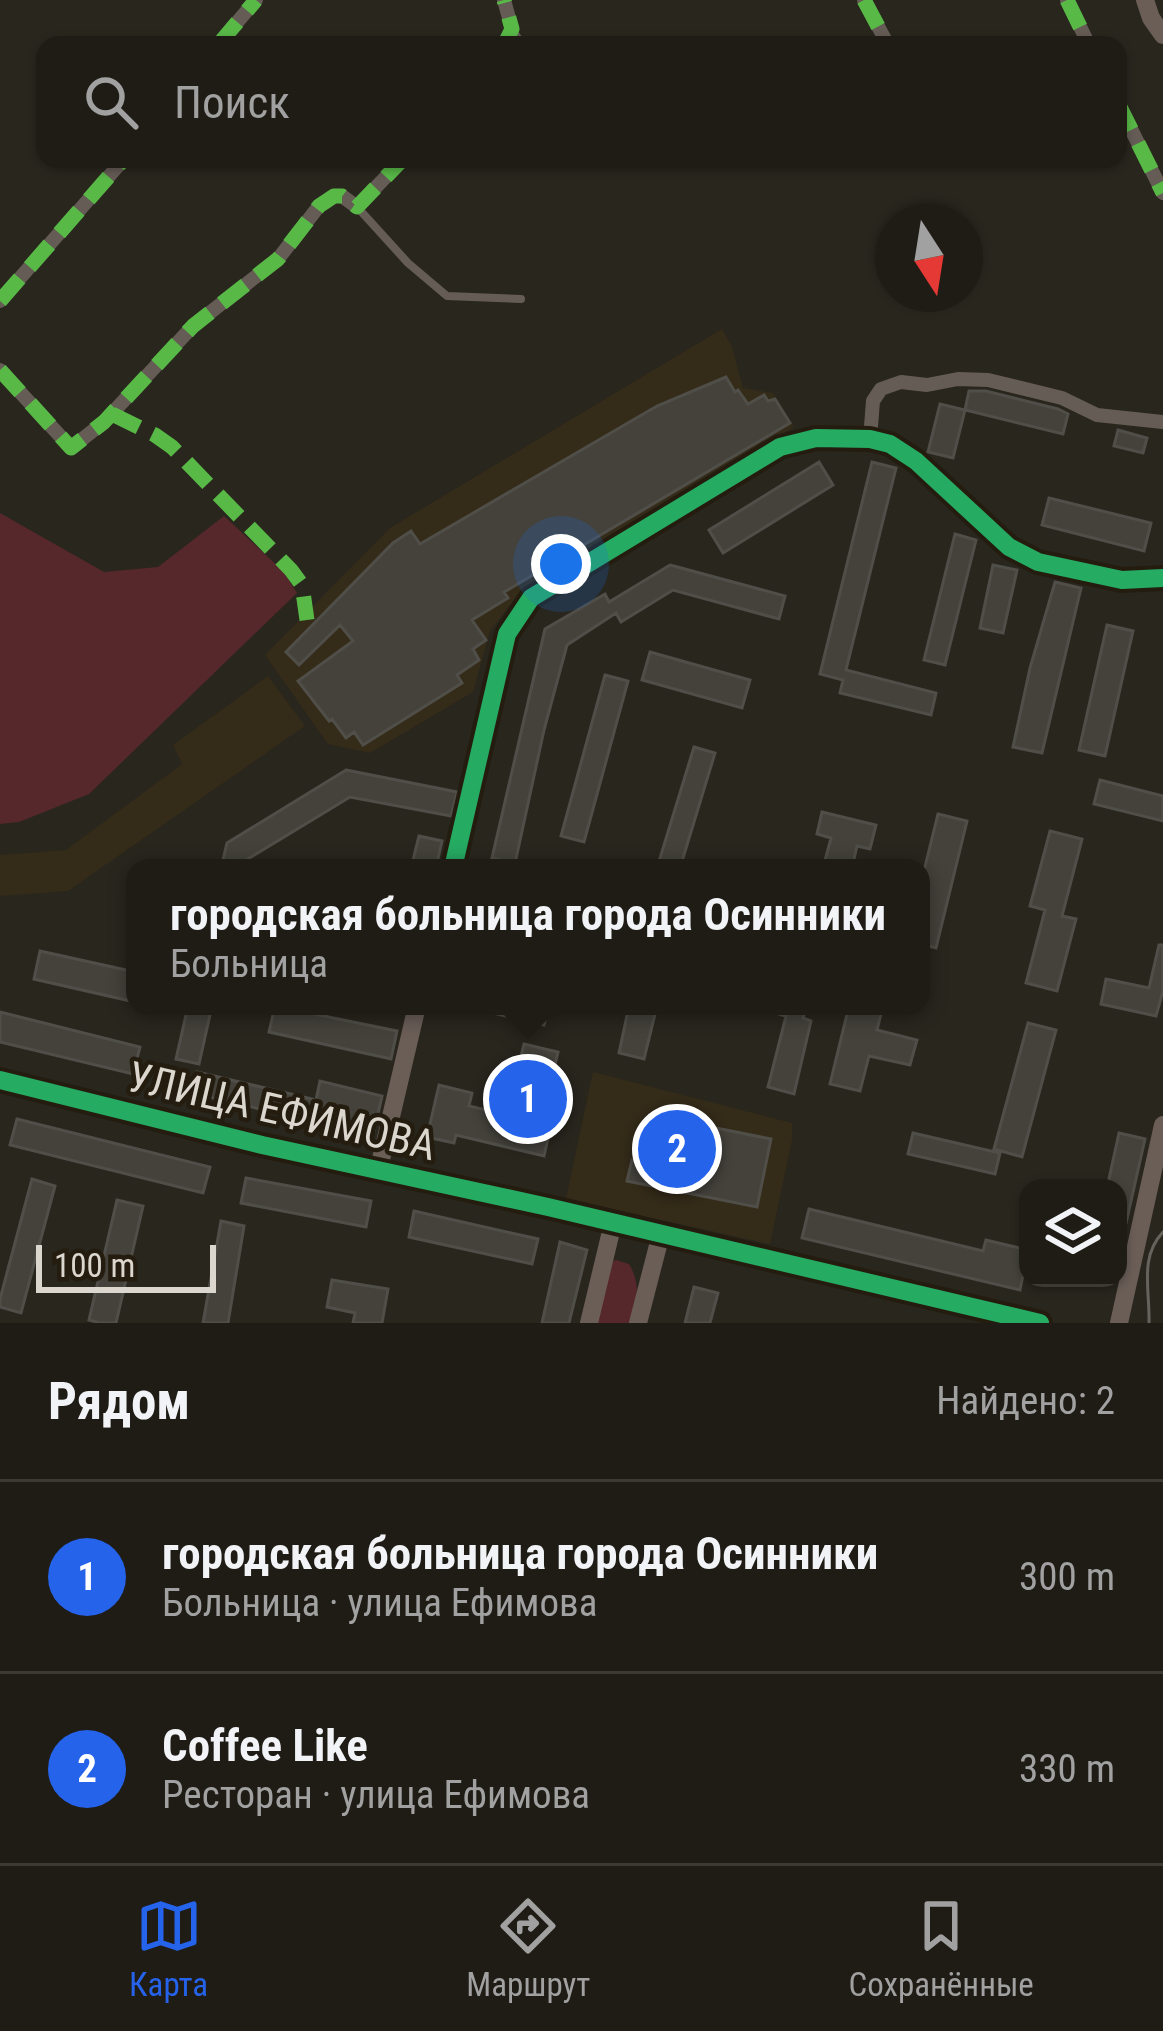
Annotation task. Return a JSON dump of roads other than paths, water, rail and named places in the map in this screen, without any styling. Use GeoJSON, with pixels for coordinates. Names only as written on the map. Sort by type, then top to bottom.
{"type":"FeatureCollection","features":[{"type":"Feature","properties":{"kind":"street"},"geometry":{"type":"LineString","coordinates":[[226,36],[256,0]]}},
{"type":"Feature","properties":{"kind":"street"},"geometry":{"type":"LineString","coordinates":[[504,0],[512,29],[508,36]]}},
{"type":"Feature","properties":{"kind":"street"},"geometry":{"type":"LineString","coordinates":[[864,0],[883,36]]}},
{"type":"Feature","properties":{"kind":"street"},"geometry":{"type":"LineString","coordinates":[[1067,0],[1085,36]]}},
{"type":"Feature","properties":{"kind":"street"},"geometry":{"type":"LineString","coordinates":[[1145,0],[1163,35]]}},
{"type":"Feature","properties":{"kind":"street"},"geometry":{"type":"LineString","coordinates":[[1127,121],[1163,194]]}},
{"type":"Feature","properties":{"kind":"street"},"geometry":{"type":"LineString","coordinates":[[0,301],[116,168]]}},
{"type":"Feature","properties":{"kind":"street"},"geometry":{"type":"LineString","coordinates":[[0,370],[71,448],[104,422],[194,326],[278,259],[319,206],[342,196],[357,207],[394,168]]}},
{"type":"Feature","properties":{"kind":"street"},"geometry":{"type":"LineString","coordinates":[[869,439],[873,400],[881,389],[901,382],[927,386],[958,379],[988,380],[1062,398],[1097,415],[1163,422]]}},
{"type":"Feature","properties":{"kind":"street"},"geometry":{"type":"LineString","coordinates":[[455,859],[507,634],[531,598],[780,447],[816,438],[890,443],[1009,547],[1038,562],[1122,580],[1163,578]]}},
{"type":"Feature","properties":{"kind":"street","name":"УЛИЦА ЕФИМОВА"},"geometry":{"type":"LineString","coordinates":[[378,1172],[415,1015]]}},
{"type":"Feature","properties":{"kind":"street","name":"УЛИЦА ЕФИМОВА"},"geometry":{"type":"LineString","coordinates":[[0,1080],[1040,1323]]}},
{"type":"Feature","properties":{"kind":"street"},"geometry":{"type":"LineString","coordinates":[[1119,1323],[1163,1125]]}},
{"type":"Feature","properties":{"kind":"street"},"geometry":{"type":"LineString","coordinates":[[589,1323],[613,1223]]}},
{"type":"Feature","properties":{"kind":"street"},"geometry":{"type":"LineString","coordinates":[[638,1323],[661,1234]]}},
{"type":"Feature","properties":{"kind":"lane"},"geometry":{"type":"LineString","coordinates":[[512,29],[517,36]]}},
{"type":"Feature","properties":{"kind":"lane"},"geometry":{"type":"LineString","coordinates":[[357,207],[407,263],[447,296],[521,299]]}},
{"type":"Feature","properties":{"kind":"tram line"},"geometry":{"type":"LineString","coordinates":[[1149,1323],[1148,1263],[1163,1232]]}},
{"type":"Feature","properties":{"kind":"place","name":"городская больница города Осинники"},"geometry":{"type":"Point","coordinates":[528,1099]}},
{"type":"Feature","properties":{"kind":"place","name":"Coffee Like"},"geometry":{"type":"Point","coordinates":[677,1149]}}]}
